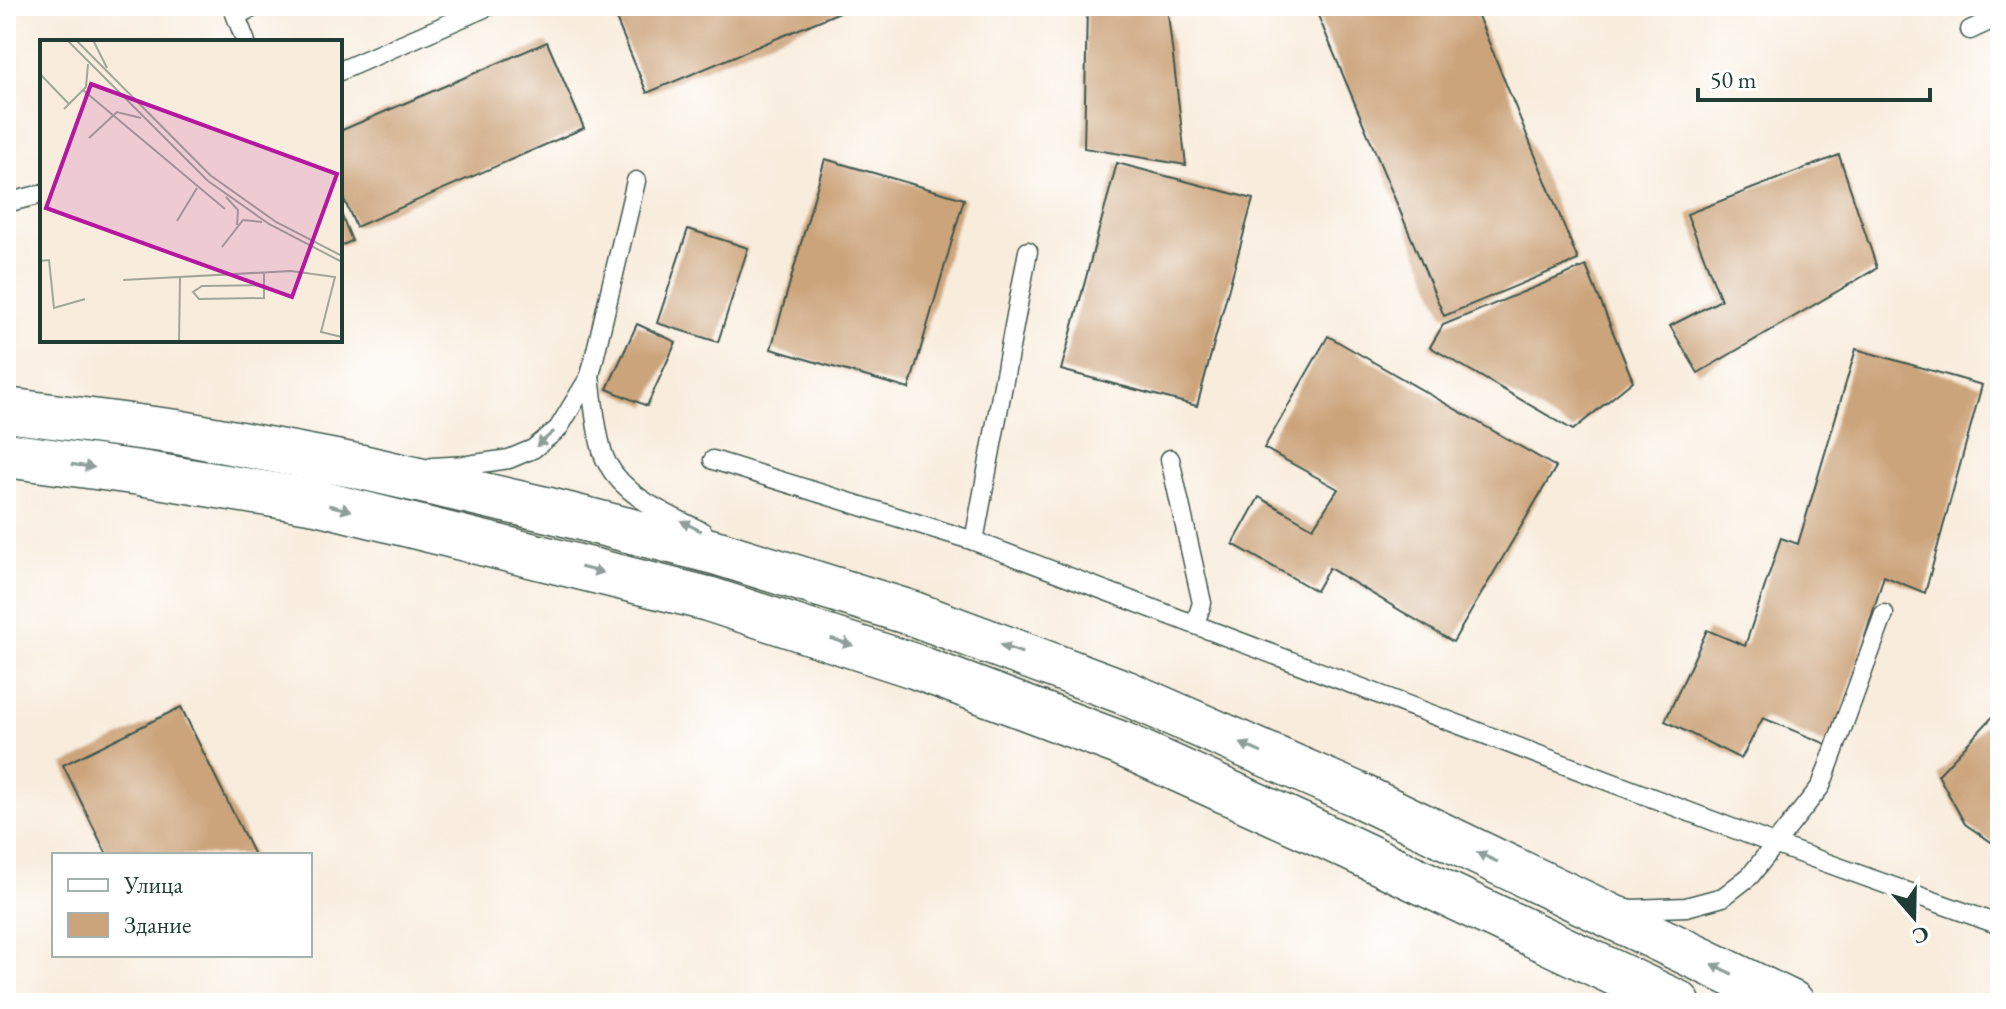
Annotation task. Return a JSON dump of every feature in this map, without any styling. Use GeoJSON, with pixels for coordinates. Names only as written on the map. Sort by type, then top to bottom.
{"type":"FeatureCollection","features":[{"type":"Feature","properties":{"kind":"main road"},"geometry":{"type":"LineString","coordinates":[[6,410],[177,432],[357,466],[718,553],[914,614],[1124,692],[1354,793],[1792,1003]]}},
{"type":"Feature","properties":{"kind":"main road"},"geometry":{"type":"LineString","coordinates":[[6,455],[316,502],[708,599],[914,666],[1122,744],[1319,833],[1678,1003]]}},
{"type":"Feature","properties":{"kind":"lane"},"geometry":{"type":"LineString","coordinates":[[245,40],[234,10],[257,6]]}},
{"type":"Feature","properties":{"kind":"lane"},"geometry":{"type":"LineString","coordinates":[[342,70],[489,6]]}},
{"type":"Feature","properties":{"kind":"lane"},"geometry":{"type":"LineString","coordinates":[[1970,30],[2000,16]]}},
{"type":"Feature","properties":{"kind":"lane"},"geometry":{"type":"LineString","coordinates":[[357,466],[422,468],[509,459],[533,449],[558,429],[590,376],[636,181]]}},
{"type":"Feature","properties":{"kind":"lane"},"geometry":{"type":"LineString","coordinates":[[6,203],[40,194]]}},
{"type":"Feature","properties":{"kind":"lane"},"geometry":{"type":"LineString","coordinates":[[974,541],[1028,251]]}},
{"type":"Feature","properties":{"kind":"lane"},"geometry":{"type":"LineString","coordinates":[[590,376],[595,417],[606,461],[622,485],[651,506],[786,574]]}},
{"type":"Feature","properties":{"kind":"lane"},"geometry":{"type":"LineString","coordinates":[[1170,459],[1202,603],[1195,624]]}},
{"type":"Feature","properties":{"kind":"lane"},"geometry":{"type":"LineString","coordinates":[[713,460],[974,541],[1774,844],[2000,925]]}},
{"type":"Feature","properties":{"kind":"lane"},"geometry":{"type":"LineString","coordinates":[[1562,892],[1632,909],[1686,907],[1723,897],[1750,876],[1821,786],[1884,614]]}},
{"type":"Feature","properties":{"kind":"building"},"geometry":{"type":"Polygon","coordinates":[[[633,6],[854,6],[647,93],[614,14],[633,6]]]}},
{"type":"Feature","properties":{"kind":"building"},"geometry":{"type":"Polygon","coordinates":[[[1087,6],[1167,6],[1186,165],[1084,148],[1087,6]]]}},
{"type":"Feature","properties":{"kind":"building"},"geometry":{"type":"Polygon","coordinates":[[[1314,6],[1474,6],[1578,260],[1444,316],[1314,6]]]}},
{"type":"Feature","properties":{"kind":"building"},"geometry":{"type":"Polygon","coordinates":[[[547,42],[584,128],[356,227],[342,195],[342,130],[547,42]]]}},
{"type":"Feature","properties":{"kind":"building"},"geometry":{"type":"Polygon","coordinates":[[[1839,155],[1877,268],[1698,373],[1670,326],[1721,300],[1687,214],[1839,155]]]}},
{"type":"Feature","properties":{"kind":"building"},"geometry":{"type":"Polygon","coordinates":[[[825,159],[964,199],[909,389],[771,349],[825,159]]]}},
{"type":"Feature","properties":{"kind":"building"},"geometry":{"type":"Polygon","coordinates":[[[1117,163],[1253,199],[1197,406],[1061,370],[1117,163]]]}},
{"type":"Feature","properties":{"kind":"building"},"geometry":{"type":"Polygon","coordinates":[[[342,216],[352,241],[342,245],[342,216]]]}},
{"type":"Feature","properties":{"kind":"building"},"geometry":{"type":"Polygon","coordinates":[[[688,229],[748,248],[718,342],[657,323],[688,229]]]}},
{"type":"Feature","properties":{"kind":"building"},"geometry":{"type":"Polygon","coordinates":[[[1586,266],[1633,381],[1573,430],[1430,347],[1443,325],[1586,266]]]}},
{"type":"Feature","properties":{"kind":"building"},"geometry":{"type":"Polygon","coordinates":[[[637,324],[676,342],[647,406],[607,389],[637,324]]]}},
{"type":"Feature","properties":{"kind":"building"},"geometry":{"type":"Polygon","coordinates":[[[1328,336],[1556,467],[1453,642],[1329,568],[1316,591],[1233,544],[1259,497],[1313,528],[1338,489],[1264,448],[1328,336]]]}},
{"type":"Feature","properties":{"kind":"building"},"geometry":{"type":"Polygon","coordinates":[[[1856,349],[1982,385],[1925,593],[1884,576],[1831,746],[1763,718],[1741,759],[1665,721],[1707,630],[1745,646],[1781,538],[1798,544],[1856,349]]]}},
{"type":"Feature","properties":{"kind":"building"},"geometry":{"type":"Polygon","coordinates":[[[181,707],[253,853],[106,853],[63,765],[181,707]]]}},
{"type":"Feature","properties":{"kind":"building"},"geometry":{"type":"Polygon","coordinates":[[[2000,709],[2000,848],[1965,824],[1938,775],[2000,709]]]}}]}
